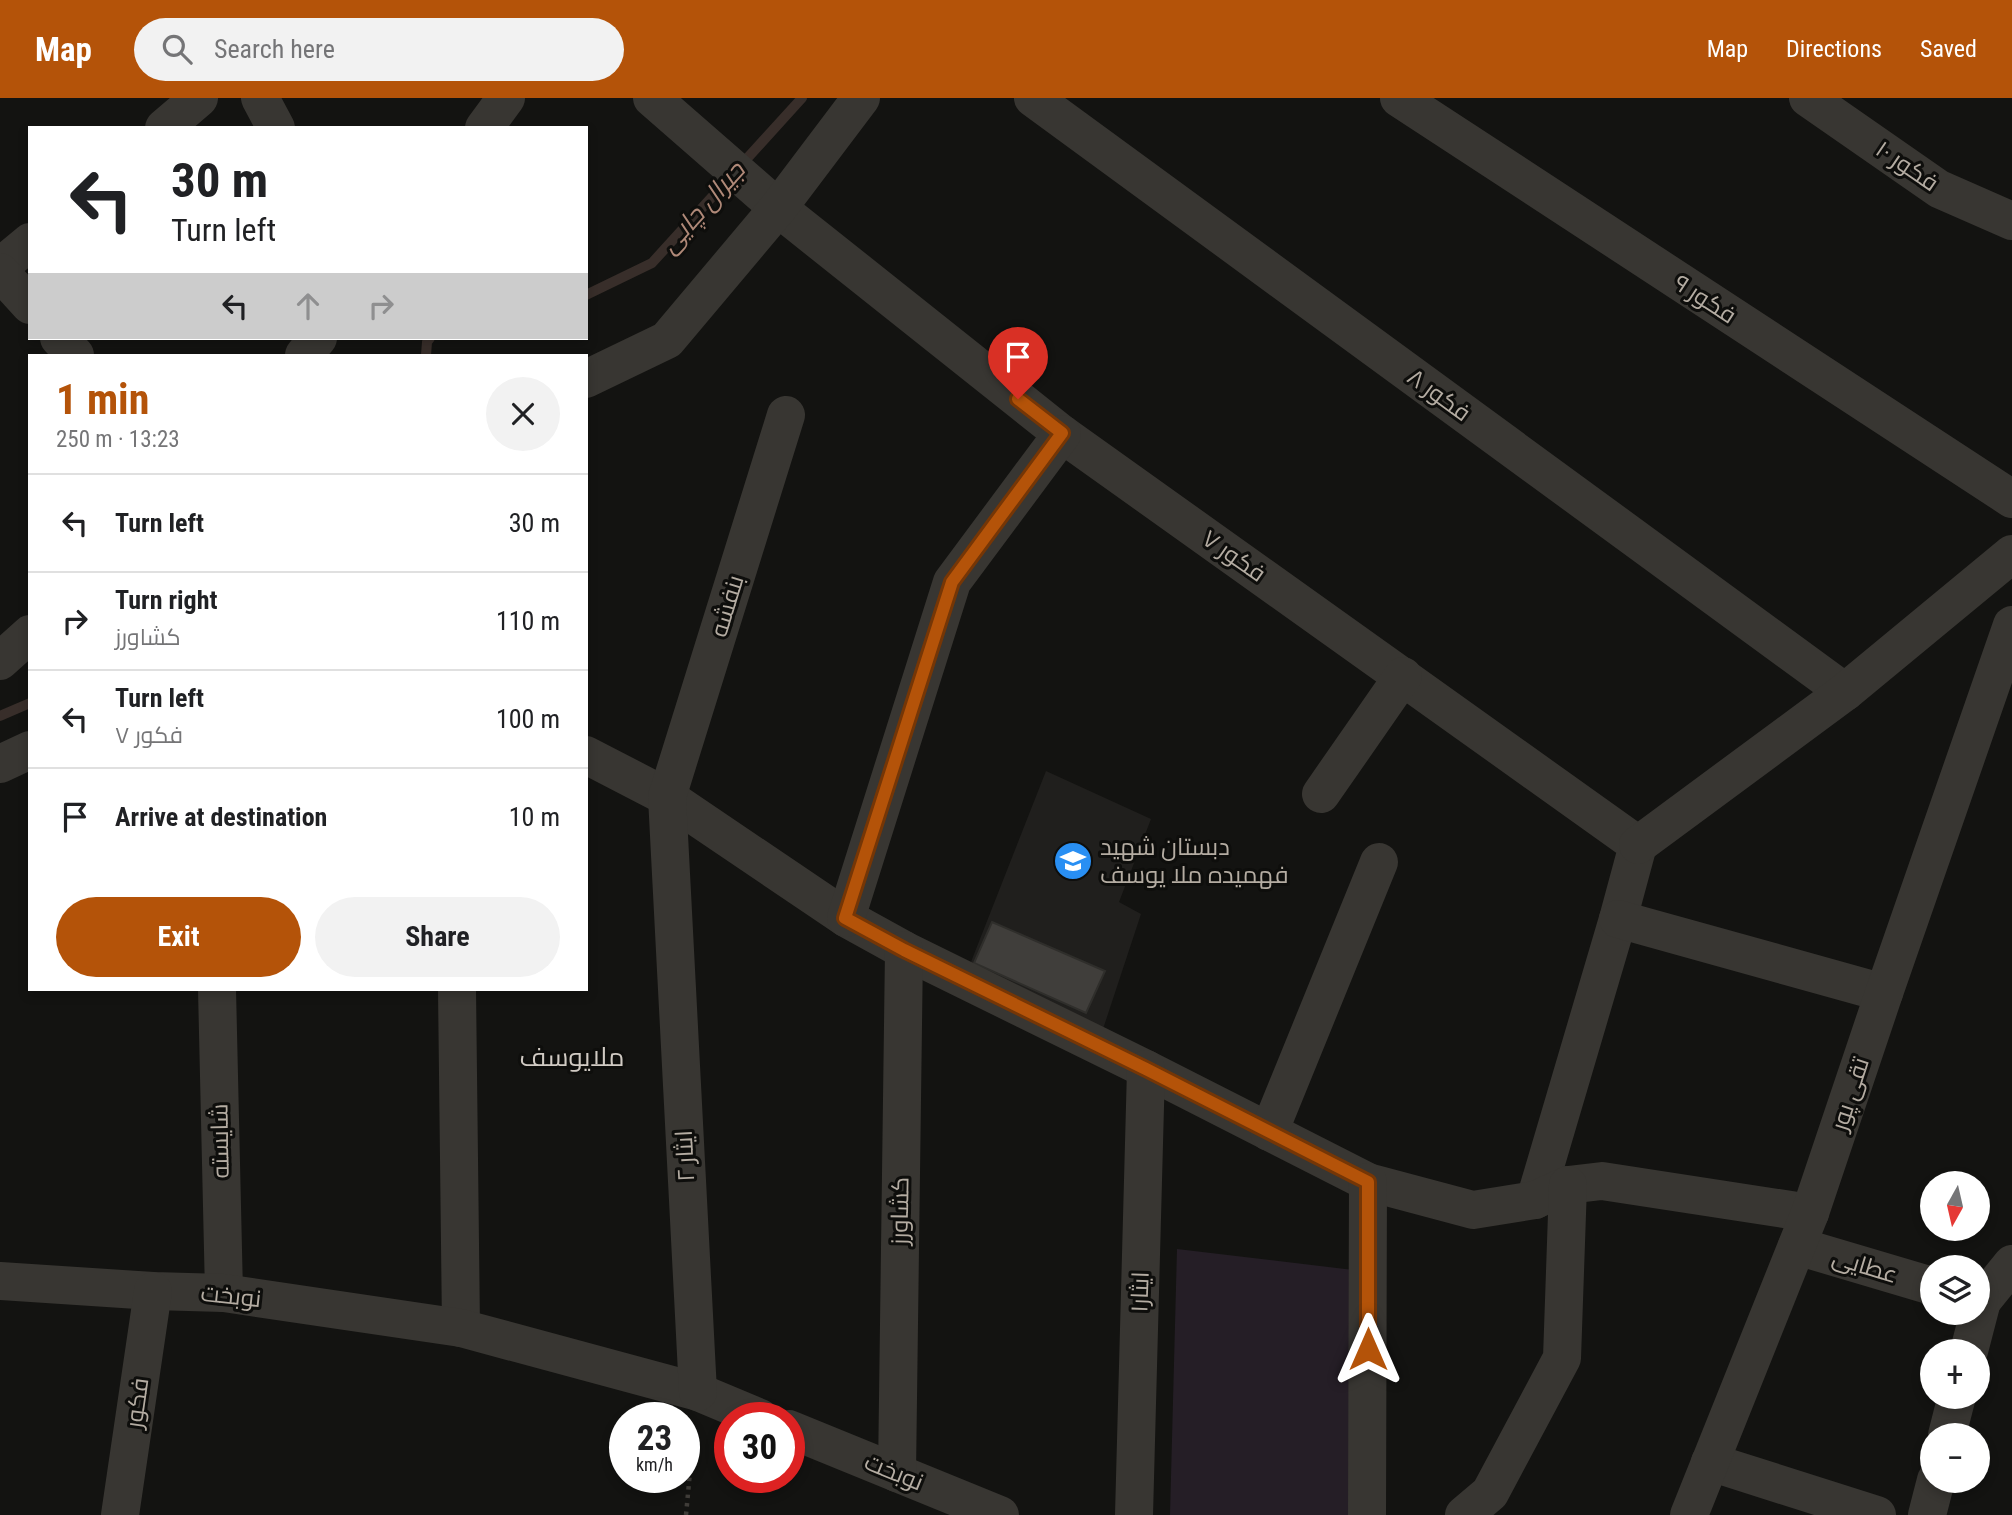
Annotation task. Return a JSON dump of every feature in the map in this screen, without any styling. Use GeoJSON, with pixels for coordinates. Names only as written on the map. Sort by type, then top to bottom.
{"type":"FeatureCollection","features":[{"type":"Feature","properties":{"kind":"street"},"geometry":{"type":"LineString","coordinates":[[166,126],[200,98]]}},
{"type":"Feature","properties":{"kind":"street"},"geometry":{"type":"LineString","coordinates":[[260,98],[275,126]]}},
{"type":"Feature","properties":{"kind":"street"},"geometry":{"type":"LineString","coordinates":[[485,126],[506,98]]}},
{"type":"Feature","properties":{"kind":"street","name":"فکور ۷"},"geometry":{"type":"LineString","coordinates":[[652,98],[778,208],[1062,433],[1638,845]]}},
{"type":"Feature","properties":{"kind":"street"},"geometry":{"type":"LineString","coordinates":[[588,379],[667,340],[778,208],[861,98]]}},
{"type":"Feature","properties":{"kind":"street","name":"فکور ۸"},"geometry":{"type":"LineString","coordinates":[[1033,98],[1845,692]]}},
{"type":"Feature","properties":{"kind":"street","name":"فکور ۹"},"geometry":{"type":"LineString","coordinates":[[1399,98],[2012,499]]}},
{"type":"Feature","properties":{"kind":"street","name":"فکور ۱۰"},"geometry":{"type":"LineString","coordinates":[[1808,98],[1939,189],[2012,222]]}},
{"type":"Feature","properties":{"kind":"street"},"geometry":{"type":"LineString","coordinates":[[28,244],[0,269],[28,303]]}},
{"type":"Feature","properties":{"kind":"street"},"geometry":{"type":"LineString","coordinates":[[61,340],[74,354]]}},
{"type":"Feature","properties":{"kind":"street"},"geometry":{"type":"LineString","coordinates":[[305,354],[316,340]]}},
{"type":"Feature","properties":{"kind":"street","name":"بنفشه"},"geometry":{"type":"LineString","coordinates":[[667,797],[786,415]]}},
{"type":"Feature","properties":{"kind":"street"},"geometry":{"type":"LineString","coordinates":[[845,918],[952,582],[1062,433]]}},
{"type":"Feature","properties":{"kind":"street"},"geometry":{"type":"LineString","coordinates":[[1464,1515],[1490,1493],[1562,1358],[1552,1192],[1638,845],[1845,692],[2012,554]]}},
{"type":"Feature","properties":{"kind":"street","name":"تقی پور"},"geometry":{"type":"LineString","coordinates":[[1689,1515],[1804,1229],[1884,993],[2004,671],[2012,625]]}},
{"type":"Feature","properties":{"kind":"street"},"geometry":{"type":"LineString","coordinates":[[0,661],[28,636]]}},
{"type":"Feature","properties":{"kind":"street"},"geometry":{"type":"LineString","coordinates":[[1321,793],[1403,676]]}},
{"type":"Feature","properties":{"kind":"street"},"geometry":{"type":"LineString","coordinates":[[0,764],[28,751]]}},
{"type":"Feature","properties":{"kind":"street","name":"عطایی"},"geometry":{"type":"LineString","coordinates":[[588,756],[667,797],[845,918],[1368,1182],[1473,1210],[1602,1181],[1804,1229],[1920,1281]]}},
{"type":"Feature","properties":{"kind":"street","name":"ایثار ۲"},"geometry":{"type":"LineString","coordinates":[[667,797],[698,1392]]}},
{"type":"Feature","properties":{"kind":"street"},"geometry":{"type":"LineString","coordinates":[[1269,1132],[1378,862]]}},
{"type":"Feature","properties":{"kind":"street"},"geometry":{"type":"LineString","coordinates":[[1618,919],[1884,993]]}},
{"type":"Feature","properties":{"kind":"street","name":"کشاورز"},"geometry":{"type":"LineString","coordinates":[[897,1473],[904,950]]}},
{"type":"Feature","properties":{"kind":"street","name":"شایسته"},"geometry":{"type":"LineString","coordinates":[[217,991],[223,1293]]}},
{"type":"Feature","properties":{"kind":"street"},"geometry":{"type":"LineString","coordinates":[[457,991],[461,1328]]}},
{"type":"Feature","properties":{"kind":"street","name":"ایثار۱"},"geometry":{"type":"LineString","coordinates":[[1134,1515],[1146,1069]]}},
{"type":"Feature","properties":{"kind":"street"},"geometry":{"type":"LineString","coordinates":[[1367,1515],[1368,1182]]}},
{"type":"Feature","properties":{"kind":"street"},"geometry":{"type":"LineString","coordinates":[[1990,1289],[2012,1264]]}},
{"type":"Feature","properties":{"kind":"street","name":"نوبخت"},"geometry":{"type":"LineString","coordinates":[[0,1281],[223,1293],[461,1328],[698,1392],[722,1402]]}},
{"type":"Feature","properties":{"kind":"street","name":"فکور"},"geometry":{"type":"LineString","coordinates":[[120,1515],[153,1291]]}},
{"type":"Feature","properties":{"kind":"street","name":"نوبخت"},"geometry":{"type":"LineString","coordinates":[[805,1436],[1000,1515]]}},
{"type":"Feature","properties":{"kind":"street"},"geometry":{"type":"LineString","coordinates":[[1710,1462],[1877,1515]]}},
{"type":"Feature","properties":{"kind":"street"},"geometry":{"type":"LineString","coordinates":[[1927,1515],[1933,1493]]}},
{"type":"Feature","properties":{"kind":"path"},"geometry":{"type":"LineString","coordinates":[[686,1515],[698,1392]]}},
{"type":"Feature","properties":{"kind":"shaded area","name":"دبستان شهید فهمیده ملا یوسف"},"geometry":{"type":"Polygon","coordinates":[[[1046,771],[1151,819],[1119,902],[1141,914],[1103,1029],[969,967],[1046,771]]]}},
{"type":"Feature","properties":{"kind":"shaded area"},"geometry":{"type":"Polygon","coordinates":[[[1177,1249],[1370,1272],[1349,1515],[1170,1515],[1177,1249]]]}},
{"type":"Feature","properties":{"kind":"building"},"geometry":{"type":"Polygon","coordinates":[[[992,922],[1105,971],[1086,1013],[974,963],[992,922]]]}},
{"type":"Feature","properties":{"kind":"waterway","name":"جیرال چایی"},"geometry":{"type":"LineString","coordinates":[[588,294],[652,263],[802,98]]}},
{"type":"Feature","properties":{"kind":"waterway","name":"جیرال چایی"},"geometry":{"type":"LineString","coordinates":[[426,354],[428,340]]}},
{"type":"Feature","properties":{"kind":"waterway","name":"جیرال چایی"},"geometry":{"type":"LineString","coordinates":[[0,716],[28,704]]}},
{"type":"Feature","properties":{"kind":"place","name":"دبستان شهید فهمیده ملا یوسف"},"geometry":{"type":"Point","coordinates":[1073,861]}},
{"type":"Feature","properties":{"kind":"district","name":"ملایوسف"},"geometry":{"type":"Point","coordinates":[572,1057]}},
{"type":"Feature","properties":{"kind":"route"},"geometry":{"type":"LineString","coordinates":[[1018,399],[1062,433],[952,582],[845,918],[1368,1182],[1368,1349]]}}]}
